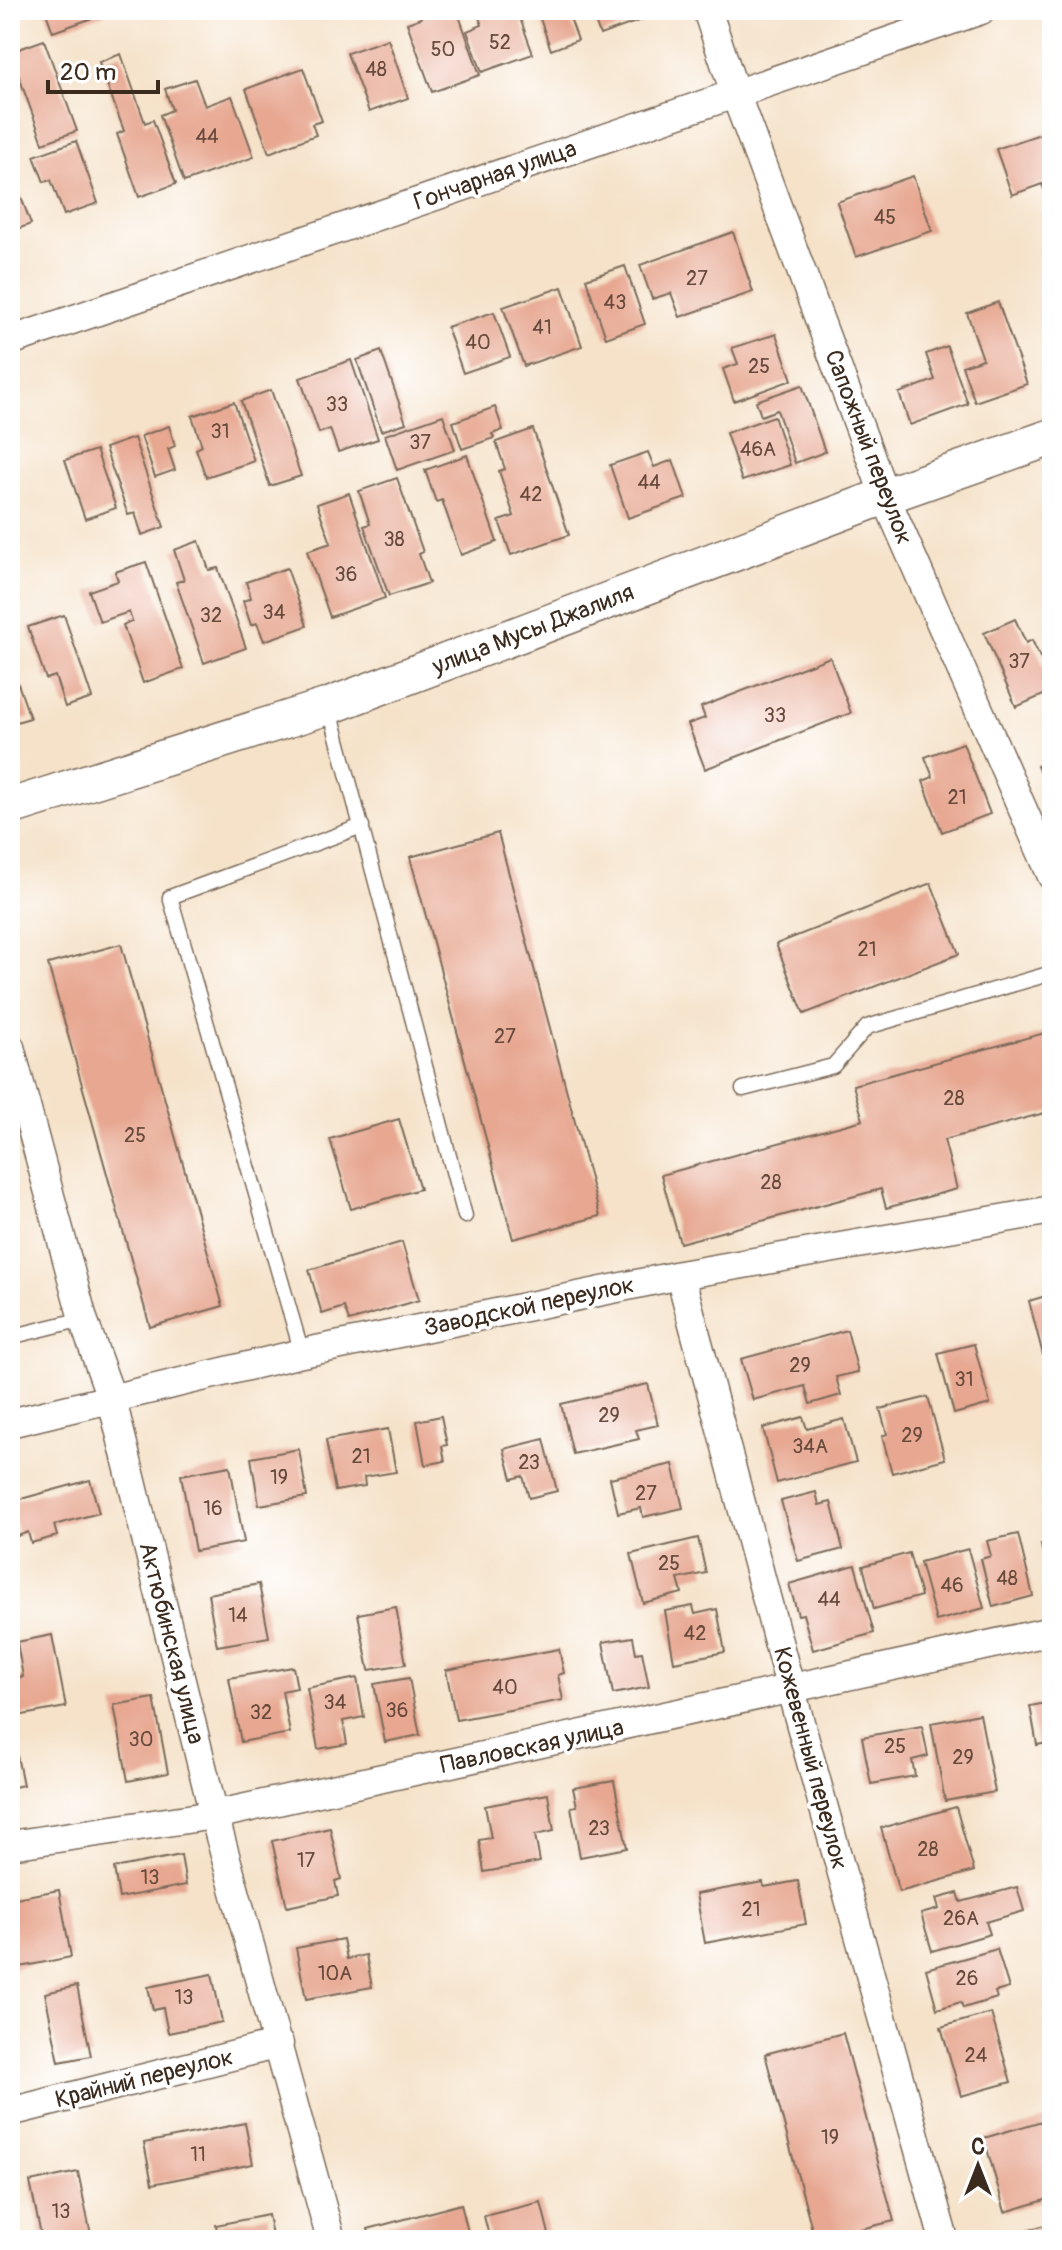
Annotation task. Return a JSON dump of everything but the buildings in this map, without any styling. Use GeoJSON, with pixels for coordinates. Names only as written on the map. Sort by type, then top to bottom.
{"type":"FeatureCollection","features":[{"type":"Feature","properties":{"kind":"street","name":"Сапожный переулок"},"geometry":{"type":"LineString","coordinates":[[707,10],[885,496],[1052,876]]}},
{"type":"Feature","properties":{"kind":"street","name":"Гончарная улица"},"geometry":{"type":"LineString","coordinates":[[10,341],[981,10]]}},
{"type":"Feature","properties":{"kind":"street","name":"улица Мусы Джалиля"},"geometry":{"type":"LineString","coordinates":[[10,807],[329,706],[885,496],[1052,437]]}},
{"type":"Feature","properties":{"kind":"street","name":"Актюбинская улица"},"geometry":{"type":"LineString","coordinates":[[10,1047],[83,1319],[112,1400],[214,1815],[331,2240]]}},
{"type":"Feature","properties":{"kind":"street","name":"Заводской переулок"},"geometry":{"type":"LineString","coordinates":[[10,1423],[302,1353],[680,1275],[1052,1210]]}},
{"type":"Feature","properties":{"kind":"street","name":"Кожевенный переулок"},"geometry":{"type":"LineString","coordinates":[[680,1275],[791,1690],[944,2240]]}},
{"type":"Feature","properties":{"kind":"street","name":"Павловская улица"},"geometry":{"type":"LineString","coordinates":[[10,1845],[214,1815],[1052,1631]]}},
{"type":"Feature","properties":{"kind":"street","name":"Крайний переулок"},"geometry":{"type":"LineString","coordinates":[[10,2112],[279,2044]]}},
{"type":"Feature","properties":{"kind":"lane"},"geometry":{"type":"LineString","coordinates":[[329,706],[465,1216]]}},
{"type":"Feature","properties":{"kind":"lane"},"geometry":{"type":"LineString","coordinates":[[302,1353],[170,897],[362,826]]}},
{"type":"Feature","properties":{"kind":"lane"},"geometry":{"type":"LineString","coordinates":[[743,1089],[833,1066],[867,1027],[1052,973]]}},
{"type":"Feature","properties":{"kind":"lane"},"geometry":{"type":"LineString","coordinates":[[10,1337],[83,1319]]}}]}
